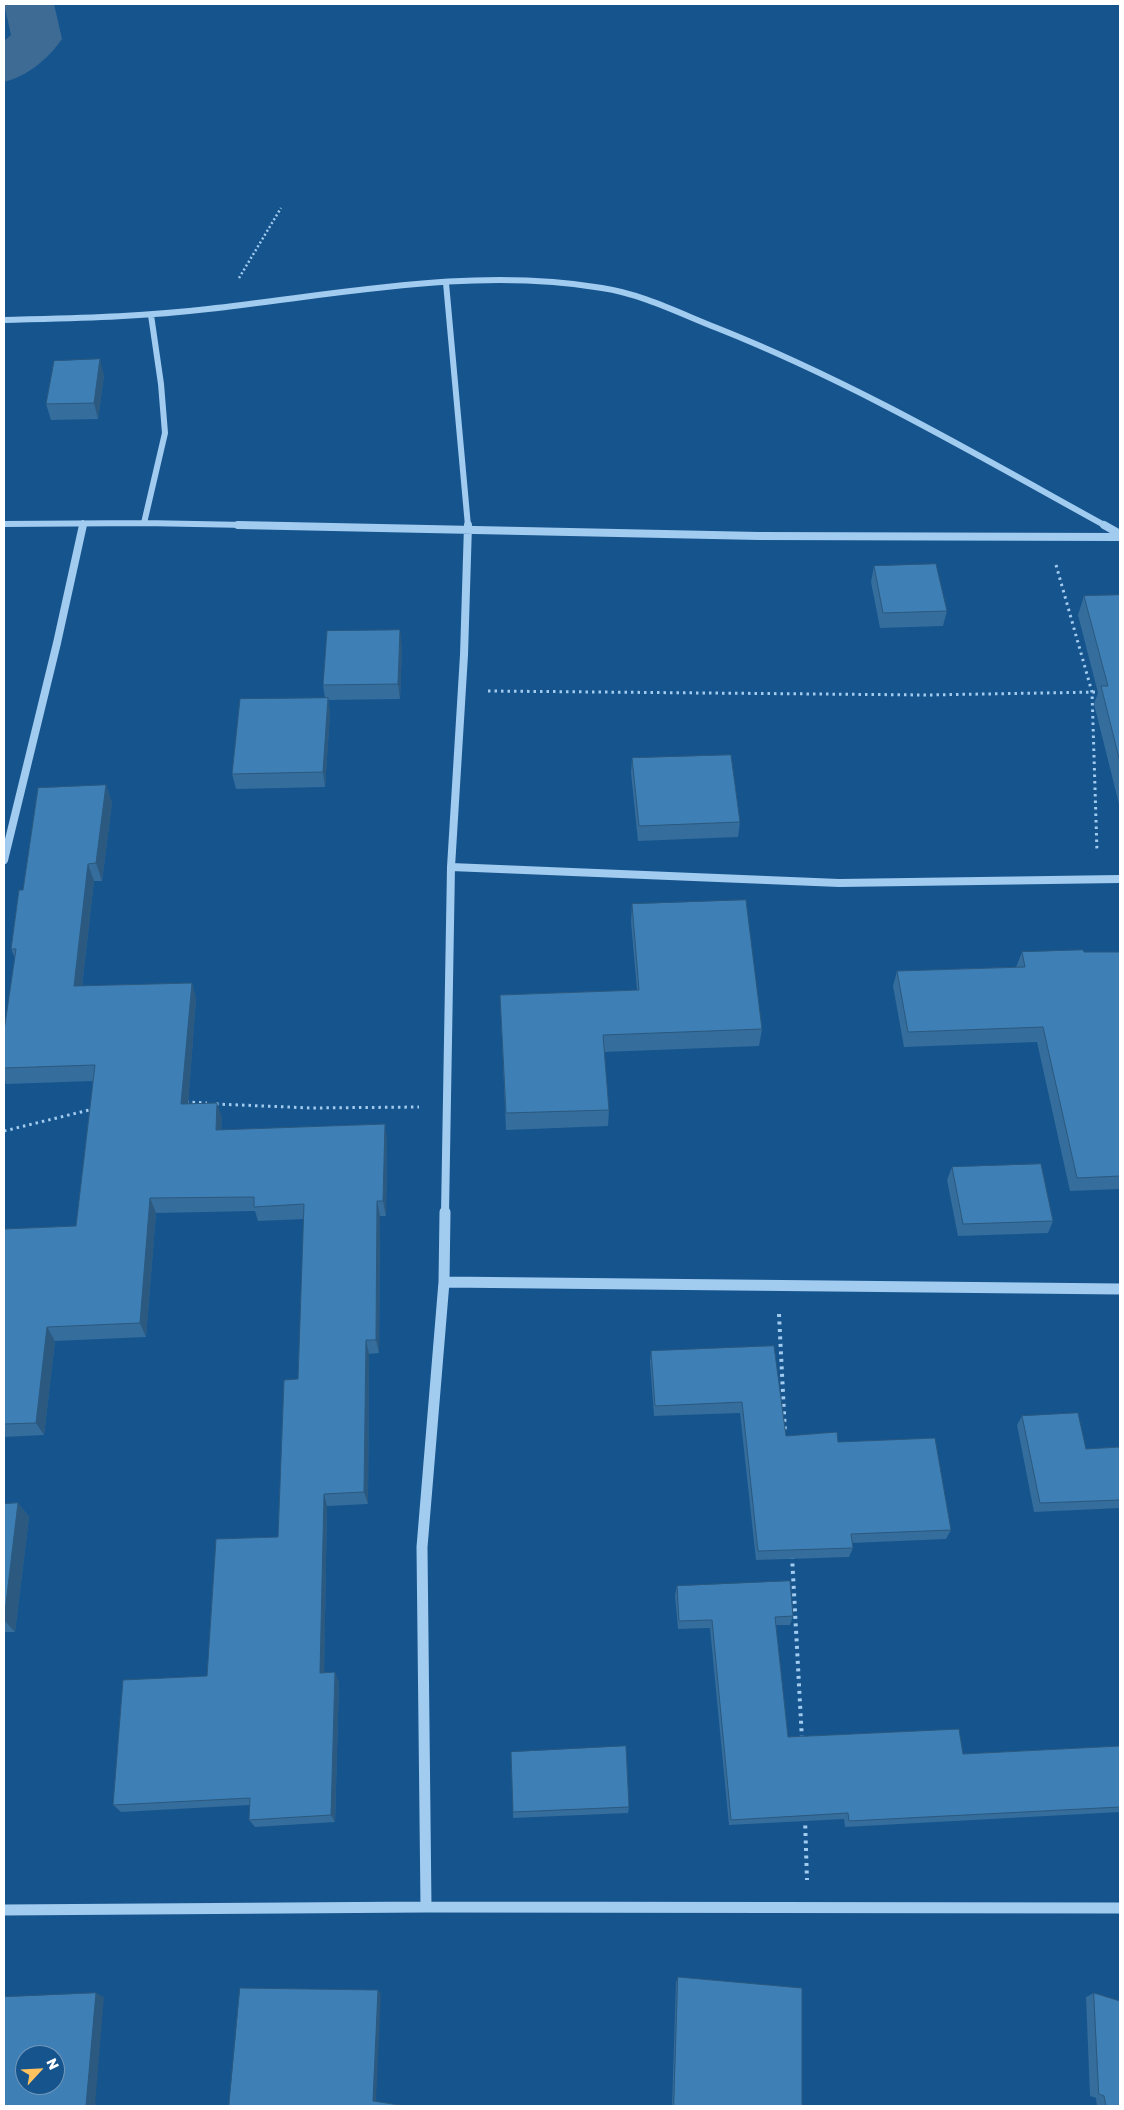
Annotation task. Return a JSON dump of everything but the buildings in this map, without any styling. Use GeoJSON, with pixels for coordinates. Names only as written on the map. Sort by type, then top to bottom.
{"type":"FeatureCollection","features":[{"type":"Feature","properties":{"kind":"street"},"geometry":{"type":"LineString","coordinates":[[4,320],[151,315],[446,283],[530,281],[602,287],[640,298],[750,340],[878,402],[1120,536]]}},
{"type":"Feature","properties":{"kind":"street"},"geometry":{"type":"LineString","coordinates":[[426,1907],[422,1547],[444,1282],[451,867],[462,691],[468,530],[446,283]]}},
{"type":"Feature","properties":{"kind":"street"},"geometry":{"type":"LineString","coordinates":[[144,523],[165,434],[161,384],[151,315]]}},
{"type":"Feature","properties":{"kind":"street"},"geometry":{"type":"LineString","coordinates":[[4,860],[8,821],[57,643],[83,523]]}},
{"type":"Feature","properties":{"kind":"street"},"geometry":{"type":"LineString","coordinates":[[4,524],[144,523],[759,536],[1120,536]]}},
{"type":"Feature","properties":{"kind":"street"},"geometry":{"type":"LineString","coordinates":[[451,867],[839,883],[1120,880]]}},
{"type":"Feature","properties":{"kind":"street"},"geometry":{"type":"LineString","coordinates":[[444,1282],[1120,1289]]}},
{"type":"Feature","properties":{"kind":"street"},"geometry":{"type":"LineString","coordinates":[[4,1910],[426,1907],[1120,1908]]}},
{"type":"Feature","properties":{"kind":"path"},"geometry":{"type":"LineString","coordinates":[[230,305],[233,287],[266,237],[281,208]]}},
{"type":"Feature","properties":{"kind":"path"},"geometry":{"type":"LineString","coordinates":[[1047,536],[1092,692],[1098,880]]}},
{"type":"Feature","properties":{"kind":"path"},"geometry":{"type":"LineString","coordinates":[[462,691],[926,695],[1101,692]]}},
{"type":"Feature","properties":{"kind":"path"},"geometry":{"type":"LineString","coordinates":[[178,1102],[311,1108],[447,1107]]}},
{"type":"Feature","properties":{"kind":"path"},"geometry":{"type":"LineString","coordinates":[[4,1131],[102,1107]]}},
{"type":"Feature","properties":{"kind":"path"},"geometry":{"type":"LineString","coordinates":[[778,1286],[786,1443]]}},
{"type":"Feature","properties":{"kind":"path"},"geometry":{"type":"LineString","coordinates":[[792,1551],[802,1746]]}},
{"type":"Feature","properties":{"kind":"path"},"geometry":{"type":"LineString","coordinates":[[805,1813],[808,1908]]}},
{"type":"Feature","properties":{"kind":"waterway"},"geometry":{"type":"LineString","coordinates":[[4,67],[37,39],[29,4]]}}]}
